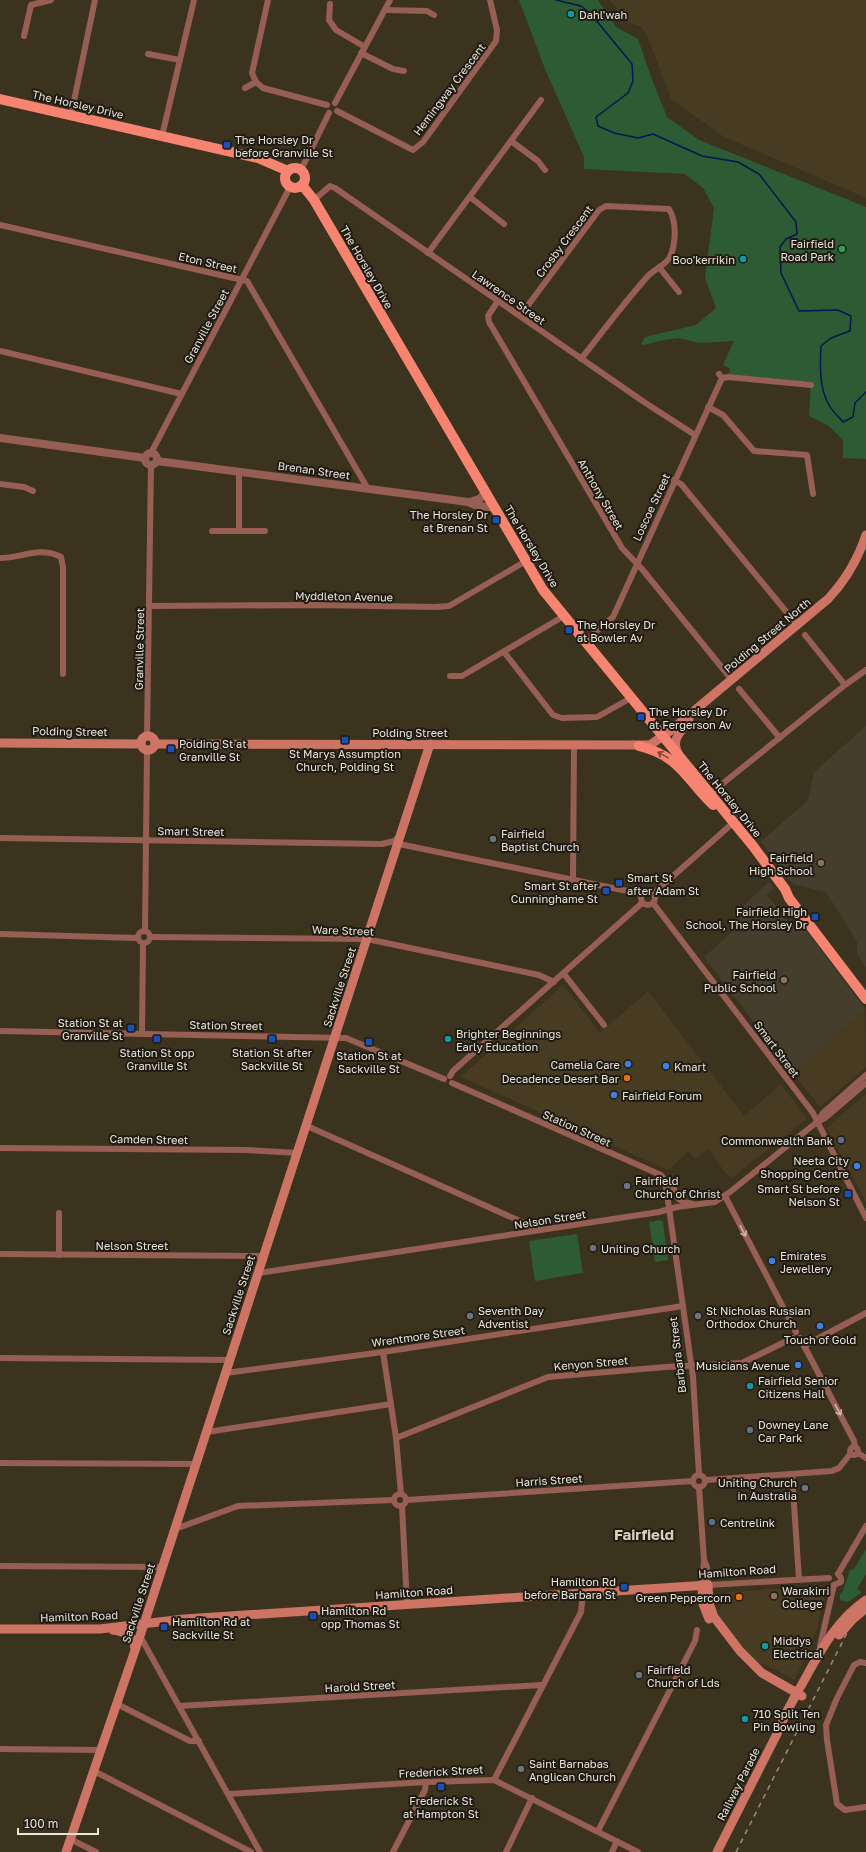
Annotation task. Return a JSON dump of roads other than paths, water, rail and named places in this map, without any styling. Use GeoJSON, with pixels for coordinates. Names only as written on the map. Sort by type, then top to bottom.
{"type":"FeatureCollection","features":[{"type":"Feature","properties":{"kind":"main road","name":"The Horsley Drive"},"geometry":{"type":"LineString","coordinates":[[0,99],[258,158],[288,172]]}},
{"type":"Feature","properties":{"kind":"main road"},"geometry":{"type":"LineString","coordinates":[[295,168],[301,170],[305,179],[302,185],[298,188],[290,187],[285,180],[288,172],[295,168]]}},
{"type":"Feature","properties":{"kind":"main road","name":"The Horsley Drive"},"geometry":{"type":"LineString","coordinates":[[302,185],[314,200],[543,590],[734,822],[785,889],[789,898],[866,999]]}},
{"type":"Feature","properties":{"kind":"main road","name":"Polding Street North"},"geometry":{"type":"LineString","coordinates":[[663,737],[798,626],[828,599],[842,584],[852,568],[864,545],[866,535]]}},
{"type":"Feature","properties":{"kind":"main road"},"geometry":{"type":"LineString","coordinates":[[678,754],[674,744],[675,739],[693,712]]}},
{"type":"Feature","properties":{"kind":"main road"},"geometry":{"type":"LineString","coordinates":[[147,736],[153,739],[155,744],[152,749],[144,747],[142,739],[147,736]]}},
{"type":"Feature","properties":{"kind":"main road","name":"Polding Street"},"geometry":{"type":"LineString","coordinates":[[155,744],[639,746],[650,745],[663,737]]}},
{"type":"Feature","properties":{"kind":"main road","name":"Polding Street"},"geometry":{"type":"LineString","coordinates":[[0,743],[144,747]]}},
{"type":"Feature","properties":{"kind":"main road","name":"Sackville Street"},"geometry":{"type":"LineString","coordinates":[[66,1852],[144,1624],[229,1360],[259,1273],[263,1256],[399,844],[430,744]]}},
{"type":"Feature","properties":{"kind":"main road"},"geometry":{"type":"LineString","coordinates":[[639,746],[664,754],[678,764],[713,805],[722,808]]}},
{"type":"Feature","properties":{"kind":"main road","name":"The Horsley Drive"},"geometry":{"type":"LineString","coordinates":[[785,889],[794,895],[866,988]]}},
{"type":"Feature","properties":{"kind":"main road"},"geometry":{"type":"LineString","coordinates":[[705,1586],[711,1610],[719,1625],[750,1662],[762,1673],[800,1694]]}},
{"type":"Feature","properties":{"kind":"main road","name":"Hamilton Road"},"geometry":{"type":"LineString","coordinates":[[0,1629],[100,1629],[184,1619],[583,1592],[705,1586]]}},
{"type":"Feature","properties":{"kind":"main road"},"geometry":{"type":"LineString","coordinates":[[800,1694],[835,1629],[844,1618],[866,1600]]}},
{"type":"Feature","properties":{"kind":"main road"},"geometry":{"type":"LineString","coordinates":[[800,1694],[840,1633],[866,1608]]}},
{"type":"Feature","properties":{"kind":"main road"},"geometry":{"type":"LineString","coordinates":[[100,1629],[114,1630],[128,1634],[134,1640],[135,1650]]}},
{"type":"Feature","properties":{"kind":"main road","name":"Railway Parade"},"geometry":{"type":"LineString","coordinates":[[717,1852],[780,1728],[784,1715],[800,1694]]}},
{"type":"Feature","properties":{"kind":"street"},"geometry":{"type":"LineString","coordinates":[[24,36],[31,5],[51,0]]}},
{"type":"Feature","properties":{"kind":"street"},"geometry":{"type":"LineString","coordinates":[[71,115],[95,0]]}},
{"type":"Feature","properties":{"kind":"street"},"geometry":{"type":"LineString","coordinates":[[162,136],[194,0]]}},
{"type":"Feature","properties":{"kind":"street"},"geometry":{"type":"LineString","coordinates":[[268,0],[252,73],[256,82],[263,88],[327,105],[335,102]]}},
{"type":"Feature","properties":{"kind":"street"},"geometry":{"type":"LineString","coordinates":[[329,113],[334,113],[337,111],[337,105],[335,102],[390,0]]}},
{"type":"Feature","properties":{"kind":"street","name":"Hemingway Crescent"},"geometry":{"type":"LineString","coordinates":[[337,111],[413,150],[423,142],[496,41],[497,30],[490,0]]}},
{"type":"Feature","properties":{"kind":"street"},"geometry":{"type":"LineString","coordinates":[[330,4],[329,20],[336,30],[365,47]]}},
{"type":"Feature","properties":{"kind":"street"},"geometry":{"type":"LineString","coordinates":[[385,10],[427,11],[434,14]]}},
{"type":"Feature","properties":{"kind":"street"},"geometry":{"type":"LineString","coordinates":[[362,53],[393,69],[404,71]]}},
{"type":"Feature","properties":{"kind":"street"},"geometry":{"type":"LineString","coordinates":[[148,54],[180,60]]}},
{"type":"Feature","properties":{"kind":"street"},"geometry":{"type":"LineString","coordinates":[[245,88],[256,82]]}},
{"type":"Feature","properties":{"kind":"street"},"geometry":{"type":"LineString","coordinates":[[428,253],[541,100]]}},
{"type":"Feature","properties":{"kind":"street"},"geometry":{"type":"LineString","coordinates":[[301,170],[329,113],[327,110],[327,105]]}},
{"type":"Feature","properties":{"kind":"street"},"geometry":{"type":"LineString","coordinates":[[511,141],[538,161],[545,170]]}},
{"type":"Feature","properties":{"kind":"street","name":"Lawrence Street"},"geometry":{"type":"LineString","coordinates":[[314,200],[330,186],[346,195],[581,359],[695,435]]}},
{"type":"Feature","properties":{"kind":"street","name":"Granville Street"},"geometry":{"type":"LineString","coordinates":[[148,456],[290,187]]}},
{"type":"Feature","properties":{"kind":"street"},"geometry":{"type":"LineString","coordinates":[[470,197],[504,224]]}},
{"type":"Feature","properties":{"kind":"street","name":"Crosby Crescent"},"geometry":{"type":"LineString","coordinates":[[520,316],[599,210],[606,206],[669,209],[674,217],[674,245],[669,258],[658,267],[632,294],[581,359]]}},
{"type":"Feature","properties":{"kind":"street","name":"Eton Street"},"geometry":{"type":"LineString","coordinates":[[0,225],[247,281],[368,489]]}},
{"type":"Feature","properties":{"kind":"street"},"geometry":{"type":"LineString","coordinates":[[658,267],[679,292]]}},
{"type":"Feature","properties":{"kind":"street","name":"Anthony Street"},"geometry":{"type":"LineString","coordinates":[[498,301],[488,316],[488,322],[622,548],[642,569],[732,680]]}},
{"type":"Feature","properties":{"kind":"street"},"geometry":{"type":"LineString","coordinates":[[0,351],[182,394]]}},
{"type":"Feature","properties":{"kind":"street","name":"Loscoe Street"},"geometry":{"type":"LineString","coordinates":[[585,641],[613,617],[708,407],[720,376],[811,385]]}},
{"type":"Feature","properties":{"kind":"street"},"geometry":{"type":"LineString","coordinates":[[708,407],[723,415],[754,451],[807,455],[813,494]]}},
{"type":"Feature","properties":{"kind":"street"},"geometry":{"type":"LineString","coordinates":[[0,438],[148,456],[154,463]]}},
{"type":"Feature","properties":{"kind":"street","name":"Granville Street"},"geometry":{"type":"LineString","coordinates":[[147,736],[149,606],[154,463]]}},
{"type":"Feature","properties":{"kind":"street","name":"Brenan Street"},"geometry":{"type":"LineString","coordinates":[[154,463],[239,471],[468,502],[475,506],[495,508]]}},
{"type":"Feature","properties":{"kind":"street"},"geometry":{"type":"LineString","coordinates":[[239,471],[239,531]]}},
{"type":"Feature","properties":{"kind":"street"},"geometry":{"type":"LineString","coordinates":[[674,480],[681,484],[798,626]]}},
{"type":"Feature","properties":{"kind":"street"},"geometry":{"type":"LineString","coordinates":[[0,484],[24,487],[33,492]]}},
{"type":"Feature","properties":{"kind":"street"},"geometry":{"type":"LineString","coordinates":[[468,502],[481,499],[484,495],[484,490]]}},
{"type":"Feature","properties":{"kind":"street"},"geometry":{"type":"LineString","coordinates":[[212,531],[265,531]]}},
{"type":"Feature","properties":{"kind":"street"},"geometry":{"type":"LineString","coordinates":[[0,558],[14,558],[35,552],[50,552],[60,557],[63,567],[63,674]]}},
{"type":"Feature","properties":{"kind":"street","name":"Myddleton Avenue"},"geometry":{"type":"LineString","coordinates":[[149,606],[448,606],[526,562]]}},
{"type":"Feature","properties":{"kind":"street"},"geometry":{"type":"LineString","coordinates":[[450,676],[462,676],[564,616]]}},
{"type":"Feature","properties":{"kind":"street"},"geometry":{"type":"LineString","coordinates":[[805,635],[845,685]]}},
{"type":"Feature","properties":{"kind":"street"},"geometry":{"type":"LineString","coordinates":[[504,652],[553,715],[562,718],[597,717],[631,698]]}},
{"type":"Feature","properties":{"kind":"street"},"geometry":{"type":"LineString","coordinates":[[711,794],[845,685],[866,670]]}},
{"type":"Feature","properties":{"kind":"street"},"geometry":{"type":"LineString","coordinates":[[739,689],[780,738]]}},
{"type":"Feature","properties":{"kind":"street"},"geometry":{"type":"LineString","coordinates":[[573,879],[574,746]]}},
{"type":"Feature","properties":{"kind":"street"},"geometry":{"type":"LineString","coordinates":[[144,747],[146,841],[145,931]]}},
{"type":"Feature","properties":{"kind":"street"},"geometry":{"type":"LineString","coordinates":[[654,893],[734,822]]}},
{"type":"Feature","properties":{"kind":"street","name":"Smart Street"},"geometry":{"type":"LineString","coordinates":[[0,838],[382,844],[394,841],[403,831]]}},
{"type":"Feature","properties":{"kind":"street"},"geometry":{"type":"LineString","coordinates":[[382,844],[392,849],[393,861]]}},
{"type":"Feature","properties":{"kind":"street"},"geometry":{"type":"LineString","coordinates":[[399,844],[642,894],[648,891],[654,893]]}},
{"type":"Feature","properties":{"kind":"street"},"geometry":{"type":"LineString","coordinates":[[642,903],[649,906],[653,903],[655,899],[654,893]]}},
{"type":"Feature","properties":{"kind":"street"},"geometry":{"type":"LineString","coordinates":[[642,894],[640,899],[642,903]]}},
{"type":"Feature","properties":{"kind":"street"},"geometry":{"type":"LineString","coordinates":[[451,1079],[453,1071],[564,974],[642,903]]}},
{"type":"Feature","properties":{"kind":"street","name":"Smart Street"},"geometry":{"type":"LineString","coordinates":[[653,903],[813,1113],[866,1218]]}},
{"type":"Feature","properties":{"kind":"street"},"geometry":{"type":"LineString","coordinates":[[143,944],[149,941],[150,937],[149,933],[145,931]]}},
{"type":"Feature","properties":{"kind":"street"},"geometry":{"type":"LineString","coordinates":[[138,938],[139,933],[145,931]]}},
{"type":"Feature","properties":{"kind":"street"},"geometry":{"type":"LineString","coordinates":[[0,934],[138,938]]}},
{"type":"Feature","properties":{"kind":"street","name":"Ware Street"},"geometry":{"type":"LineString","coordinates":[[150,937],[367,939],[539,975],[554,982]]}},
{"type":"Feature","properties":{"kind":"street"},"geometry":{"type":"LineString","coordinates":[[138,938],[143,944],[142,1033]]}},
{"type":"Feature","properties":{"kind":"street"},"geometry":{"type":"LineString","coordinates":[[564,974],[604,1025]]}},
{"type":"Feature","properties":{"kind":"street","name":"Station Street"},"geometry":{"type":"LineString","coordinates":[[0,1031],[346,1038],[444,1079],[446,1076],[661,1175],[665,1180]]}},
{"type":"Feature","properties":{"kind":"street","name":"Nelson Street"},"geometry":{"type":"LineString","coordinates":[[817,1122],[822,1113],[866,1075]]}},
{"type":"Feature","properties":{"kind":"street","name":"Nelson Street"},"geometry":{"type":"LineString","coordinates":[[259,1273],[715,1202],[725,1196],[817,1122],[825,1118],[866,1083]]}},
{"type":"Feature","properties":{"kind":"street"},"geometry":{"type":"LineString","coordinates":[[307,1126],[541,1230]]}},
{"type":"Feature","properties":{"kind":"street","name":"Camden Street"},"geometry":{"type":"LineString","coordinates":[[0,1148],[246,1150],[298,1153]]}},
{"type":"Feature","properties":{"kind":"street"},"geometry":{"type":"LineString","coordinates":[[665,1180],[673,1186],[675,1195],[680,1200],[697,1205]]}},
{"type":"Feature","properties":{"kind":"street"},"geometry":{"type":"LineString","coordinates":[[665,1180],[668,1210]]}},
{"type":"Feature","properties":{"kind":"street"},"geometry":{"type":"LineString","coordinates":[[725,1196],[797,1340],[800,1338],[854,1442],[855,1447],[858,1449],[858,1453],[866,1458]]}},
{"type":"Feature","properties":{"kind":"street","name":"Barbara Street"},"geometry":{"type":"LineString","coordinates":[[668,1210],[683,1306],[690,1366],[699,1474]]}},
{"type":"Feature","properties":{"kind":"street"},"geometry":{"type":"LineString","coordinates":[[59,1213],[59,1254]]}},
{"type":"Feature","properties":{"kind":"street","name":"Nelson Street"},"geometry":{"type":"LineString","coordinates":[[0,1254],[263,1256]]}},
{"type":"Feature","properties":{"kind":"street","name":"Wrentmore Street"},"geometry":{"type":"LineString","coordinates":[[226,1373],[383,1352],[683,1306]]}},
{"type":"Feature","properties":{"kind":"street"},"geometry":{"type":"LineString","coordinates":[[804,1346],[866,1313]]}},
{"type":"Feature","properties":{"kind":"street","name":"Kenyon Street"},"geometry":{"type":"LineString","coordinates":[[396,1438],[548,1377],[742,1363],[795,1335]]}},
{"type":"Feature","properties":{"kind":"street"},"geometry":{"type":"LineString","coordinates":[[383,1352],[396,1438],[401,1494],[405,1496],[407,1500],[402,1506],[407,1604]]}},
{"type":"Feature","properties":{"kind":"street"},"geometry":{"type":"LineString","coordinates":[[0,1358],[229,1360]]}},
{"type":"Feature","properties":{"kind":"street"},"geometry":{"type":"LineString","coordinates":[[207,1432],[391,1404]]}},
{"type":"Feature","properties":{"kind":"street"},"geometry":{"type":"LineString","coordinates":[[706,1480],[834,1471],[851,1453],[851,1448],[855,1447]]}},
{"type":"Feature","properties":{"kind":"street"},"geometry":{"type":"LineString","coordinates":[[851,1453],[853,1455],[858,1453]]}},
{"type":"Feature","properties":{"kind":"street"},"geometry":{"type":"LineString","coordinates":[[0,1463],[196,1464]]}},
{"type":"Feature","properties":{"kind":"street"},"geometry":{"type":"LineString","coordinates":[[699,1487],[695,1485],[693,1481],[694,1477],[699,1474],[704,1476],[706,1480]]}},
{"type":"Feature","properties":{"kind":"street"},"geometry":{"type":"LineString","coordinates":[[792,1474],[799,1579]]}},
{"type":"Feature","properties":{"kind":"street"},"geometry":{"type":"LineString","coordinates":[[699,1487],[704,1485],[706,1480]]}},
{"type":"Feature","properties":{"kind":"street","name":"Harris Street"},"geometry":{"type":"LineString","coordinates":[[407,1500],[693,1481]]}},
{"type":"Feature","properties":{"kind":"street"},"geometry":{"type":"LineString","coordinates":[[699,1487],[704,1560],[707,1567],[705,1586]]}},
{"type":"Feature","properties":{"kind":"street"},"geometry":{"type":"LineString","coordinates":[[394,1500],[395,1496],[401,1494]]}},
{"type":"Feature","properties":{"kind":"street"},"geometry":{"type":"LineString","coordinates":[[175,1529],[238,1506],[394,1500]]}},
{"type":"Feature","properties":{"kind":"street"},"geometry":{"type":"LineString","coordinates":[[394,1500],[396,1504],[402,1506]]}},
{"type":"Feature","properties":{"kind":"street"},"geometry":{"type":"LineString","coordinates":[[838,1574],[866,1526]]}},
{"type":"Feature","properties":{"kind":"street"},"geometry":{"type":"LineString","coordinates":[[0,1566],[162,1567]]}},
{"type":"Feature","properties":{"kind":"street"},"geometry":{"type":"LineString","coordinates":[[834,1585],[831,1584],[830,1578],[833,1574],[838,1574]]}},
{"type":"Feature","properties":{"kind":"street"},"geometry":{"type":"LineString","coordinates":[[834,1585],[841,1582],[841,1578],[838,1574]]}},
{"type":"Feature","properties":{"kind":"street","name":"Hamilton Road"},"geometry":{"type":"LineString","coordinates":[[705,1586],[830,1578]]}},
{"type":"Feature","properties":{"kind":"street"},"geometry":{"type":"LineString","coordinates":[[820,1646],[834,1585]]}},
{"type":"Feature","properties":{"kind":"street"},"geometry":{"type":"LineString","coordinates":[[494,1780],[581,1612],[583,1592]]}},
{"type":"Feature","properties":{"kind":"street"},"geometry":{"type":"LineString","coordinates":[[598,1831],[694,1641],[698,1630]]}},
{"type":"Feature","properties":{"kind":"street"},"geometry":{"type":"LineString","coordinates":[[140,1636],[260,1852]]}},
{"type":"Feature","properties":{"kind":"street"},"geometry":{"type":"LineString","coordinates":[[866,1664],[860,1662],[854,1665],[837,1698],[826,1725],[837,1804],[845,1810],[866,1807]]}},
{"type":"Feature","properties":{"kind":"street","name":"Harold Street"},"geometry":{"type":"LineString","coordinates":[[179,1706],[542,1685]]}},
{"type":"Feature","properties":{"kind":"street"},"geometry":{"type":"LineString","coordinates":[[117,1704],[190,1741],[199,1741]]}},
{"type":"Feature","properties":{"kind":"street"},"geometry":{"type":"LineString","coordinates":[[0,1749],[101,1750]]}},
{"type":"Feature","properties":{"kind":"street"},"geometry":{"type":"LineString","coordinates":[[94,1771],[251,1852]]}},
{"type":"Feature","properties":{"kind":"street","name":"Frederick Street"},"geometry":{"type":"LineString","coordinates":[[229,1794],[426,1782],[494,1780],[638,1852]]}},
{"type":"Feature","properties":{"kind":"street"},"geometry":{"type":"LineString","coordinates":[[393,1852],[425,1790],[426,1782]]}},
{"type":"Feature","properties":{"kind":"street"},"geometry":{"type":"LineString","coordinates":[[506,1852],[532,1798]]}},
{"type":"Feature","properties":{"kind":"street"},"geometry":{"type":"LineString","coordinates":[[70,1839],[96,1852]]}},
{"type":"Feature","properties":{"kind":"street"},"geometry":{"type":"LineString","coordinates":[[612,1852],[617,1841]]}},
{"type":"Feature","properties":{"kind":"waterway"},"geometry":{"type":"LineString","coordinates":[[556,0],[581,6],[591,14],[632,64],[633,81],[628,93],[596,117],[598,126],[614,133],[638,138],[653,134],[702,156],[738,162],[759,174],[796,222],[797,234],[786,239],[780,247],[781,273],[799,311],[838,310],[851,316],[850,331],[831,338],[821,346],[820,369],[822,384],[823,391],[829,405],[843,422],[853,417],[855,403],[866,392]]}},
{"type":"Feature","properties":{"kind":"railway"},"geometry":{"type":"LineString","coordinates":[[736,1852],[852,1623],[866,1600]]}},
{"type":"Feature","properties":{"kind":"place","name":"Dahl'wah"},"geometry":{"type":"Point","coordinates":[571,14]}},
{"type":"Feature","properties":{"kind":"place","name":"The Horsley Dr before Granville St"},"geometry":{"type":"Point","coordinates":[227,145]}},
{"type":"Feature","properties":{"kind":"place","name":"Fairfield Road Park"},"geometry":{"type":"Point","coordinates":[842,249]}},
{"type":"Feature","properties":{"kind":"place","name":"Boo'kerrikin"},"geometry":{"type":"Point","coordinates":[743,259]}},
{"type":"Feature","properties":{"kind":"place","name":"The Horsley Dr at Brenan St"},"geometry":{"type":"Point","coordinates":[496,520]}},
{"type":"Feature","properties":{"kind":"place","name":"The Horsley Dr at Bowler Av"},"geometry":{"type":"Point","coordinates":[569,630]}},
{"type":"Feature","properties":{"kind":"place","name":"The Horsley Dr at Fergerson Av"},"geometry":{"type":"Point","coordinates":[641,717]}},
{"type":"Feature","properties":{"kind":"place","name":"St Marys Assumption Church, Polding St"},"geometry":{"type":"Point","coordinates":[345,740]}},
{"type":"Feature","properties":{"kind":"place","name":"Polding St at Granville St"},"geometry":{"type":"Point","coordinates":[171,749]}},
{"type":"Feature","properties":{"kind":"place","name":"Fairfield Baptist Church"},"geometry":{"type":"Point","coordinates":[493,839]}},
{"type":"Feature","properties":{"kind":"place","name":"Fairfield High School"},"geometry":{"type":"Point","coordinates":[821,863]}},
{"type":"Feature","properties":{"kind":"place","name":"Smart St after Adam St"},"geometry":{"type":"Point","coordinates":[619,883]}},
{"type":"Feature","properties":{"kind":"place","name":"Smart St after Cunninghame St"},"geometry":{"type":"Point","coordinates":[606,891]}},
{"type":"Feature","properties":{"kind":"place","name":"Fairfield High School, The Horsley Dr"},"geometry":{"type":"Point","coordinates":[815,917]}},
{"type":"Feature","properties":{"kind":"place","name":"Fairfield Public School"},"geometry":{"type":"Point","coordinates":[784,980]}},
{"type":"Feature","properties":{"kind":"place","name":"Station St at Granville St"},"geometry":{"type":"Point","coordinates":[131,1028]}},
{"type":"Feature","properties":{"kind":"place","name":"Station St opp Granville St"},"geometry":{"type":"Point","coordinates":[157,1039]}},
{"type":"Feature","properties":{"kind":"place","name":"Station St after Sackville St"},"geometry":{"type":"Point","coordinates":[272,1039]}},
{"type":"Feature","properties":{"kind":"place","name":"Brighter Beginnings Early Education"},"geometry":{"type":"Point","coordinates":[448,1039]}},
{"type":"Feature","properties":{"kind":"place","name":"Station St at Sackville St"},"geometry":{"type":"Point","coordinates":[369,1042]}},
{"type":"Feature","properties":{"kind":"place","name":"Camelia Care"},"geometry":{"type":"Point","coordinates":[628,1064]}},
{"type":"Feature","properties":{"kind":"place","name":"Kmart"},"geometry":{"type":"Point","coordinates":[666,1066]}},
{"type":"Feature","properties":{"kind":"place","name":"Decadence Desert Bar"},"geometry":{"type":"Point","coordinates":[627,1078]}},
{"type":"Feature","properties":{"kind":"place","name":"Fairfield Forum"},"geometry":{"type":"Point","coordinates":[614,1095]}},
{"type":"Feature","properties":{"kind":"place","name":"Commonwealth Bank"},"geometry":{"type":"Point","coordinates":[841,1140]}},
{"type":"Feature","properties":{"kind":"place","name":"Neeta City Shopping Centre"},"geometry":{"type":"Point","coordinates":[857,1166]}},
{"type":"Feature","properties":{"kind":"place","name":"Fairfield Church of Christ"},"geometry":{"type":"Point","coordinates":[627,1186]}},
{"type":"Feature","properties":{"kind":"place","name":"Smart St before Nelson St"},"geometry":{"type":"Point","coordinates":[848,1194]}},
{"type":"Feature","properties":{"kind":"place","name":"Uniting Church"},"geometry":{"type":"Point","coordinates":[593,1248]}},
{"type":"Feature","properties":{"kind":"place","name":"Emirates Jewellery"},"geometry":{"type":"Point","coordinates":[772,1261]}},
{"type":"Feature","properties":{"kind":"place","name":"Seventh Day Adventist"},"geometry":{"type":"Point","coordinates":[470,1316]}},
{"type":"Feature","properties":{"kind":"place","name":"St Nicholas Russian Orthodox Church"},"geometry":{"type":"Point","coordinates":[698,1316]}},
{"type":"Feature","properties":{"kind":"place","name":"Touch of Gold"},"geometry":{"type":"Point","coordinates":[820,1326]}},
{"type":"Feature","properties":{"kind":"place","name":"Musicians Avenue"},"geometry":{"type":"Point","coordinates":[798,1365]}},
{"type":"Feature","properties":{"kind":"place","name":"Fairfield Senior Citizens Hall"},"geometry":{"type":"Point","coordinates":[750,1386]}},
{"type":"Feature","properties":{"kind":"place","name":"Downey Lane Car Park"},"geometry":{"type":"Point","coordinates":[750,1430]}},
{"type":"Feature","properties":{"kind":"place","name":"Uniting Church in Australia"},"geometry":{"type":"Point","coordinates":[805,1488]}},
{"type":"Feature","properties":{"kind":"place","name":"Centrelink"},"geometry":{"type":"Point","coordinates":[712,1522]}},
{"type":"Feature","properties":{"kind":"place","name":"Hamilton Rd before Barbara St"},"geometry":{"type":"Point","coordinates":[624,1587]}},
{"type":"Feature","properties":{"kind":"place","name":"Warakirri College"},"geometry":{"type":"Point","coordinates":[774,1596]}},
{"type":"Feature","properties":{"kind":"place","name":"Green Peppercorn"},"geometry":{"type":"Point","coordinates":[739,1597]}},
{"type":"Feature","properties":{"kind":"place","name":"Hamilton Rd opp Thomas St"},"geometry":{"type":"Point","coordinates":[313,1616]}},
{"type":"Feature","properties":{"kind":"place","name":"Hamilton Rd at Sackville St"},"geometry":{"type":"Point","coordinates":[164,1627]}},
{"type":"Feature","properties":{"kind":"place","name":"Middys Electrical"},"geometry":{"type":"Point","coordinates":[765,1646]}},
{"type":"Feature","properties":{"kind":"place","name":"Fairfield Church of Lds"},"geometry":{"type":"Point","coordinates":[639,1675]}},
{"type":"Feature","properties":{"kind":"place","name":"710 Split Ten Pin Bowling"},"geometry":{"type":"Point","coordinates":[745,1719]}},
{"type":"Feature","properties":{"kind":"place","name":"Saint Barnabas Anglican Church"},"geometry":{"type":"Point","coordinates":[521,1769]}},
{"type":"Feature","properties":{"kind":"place","name":"Frederick St at Hampton St"},"geometry":{"type":"Point","coordinates":[441,1787]}},
{"type":"Feature","properties":{"kind":"district","name":"Fairfield"},"geometry":{"type":"Point","coordinates":[644,1534]}}]}
